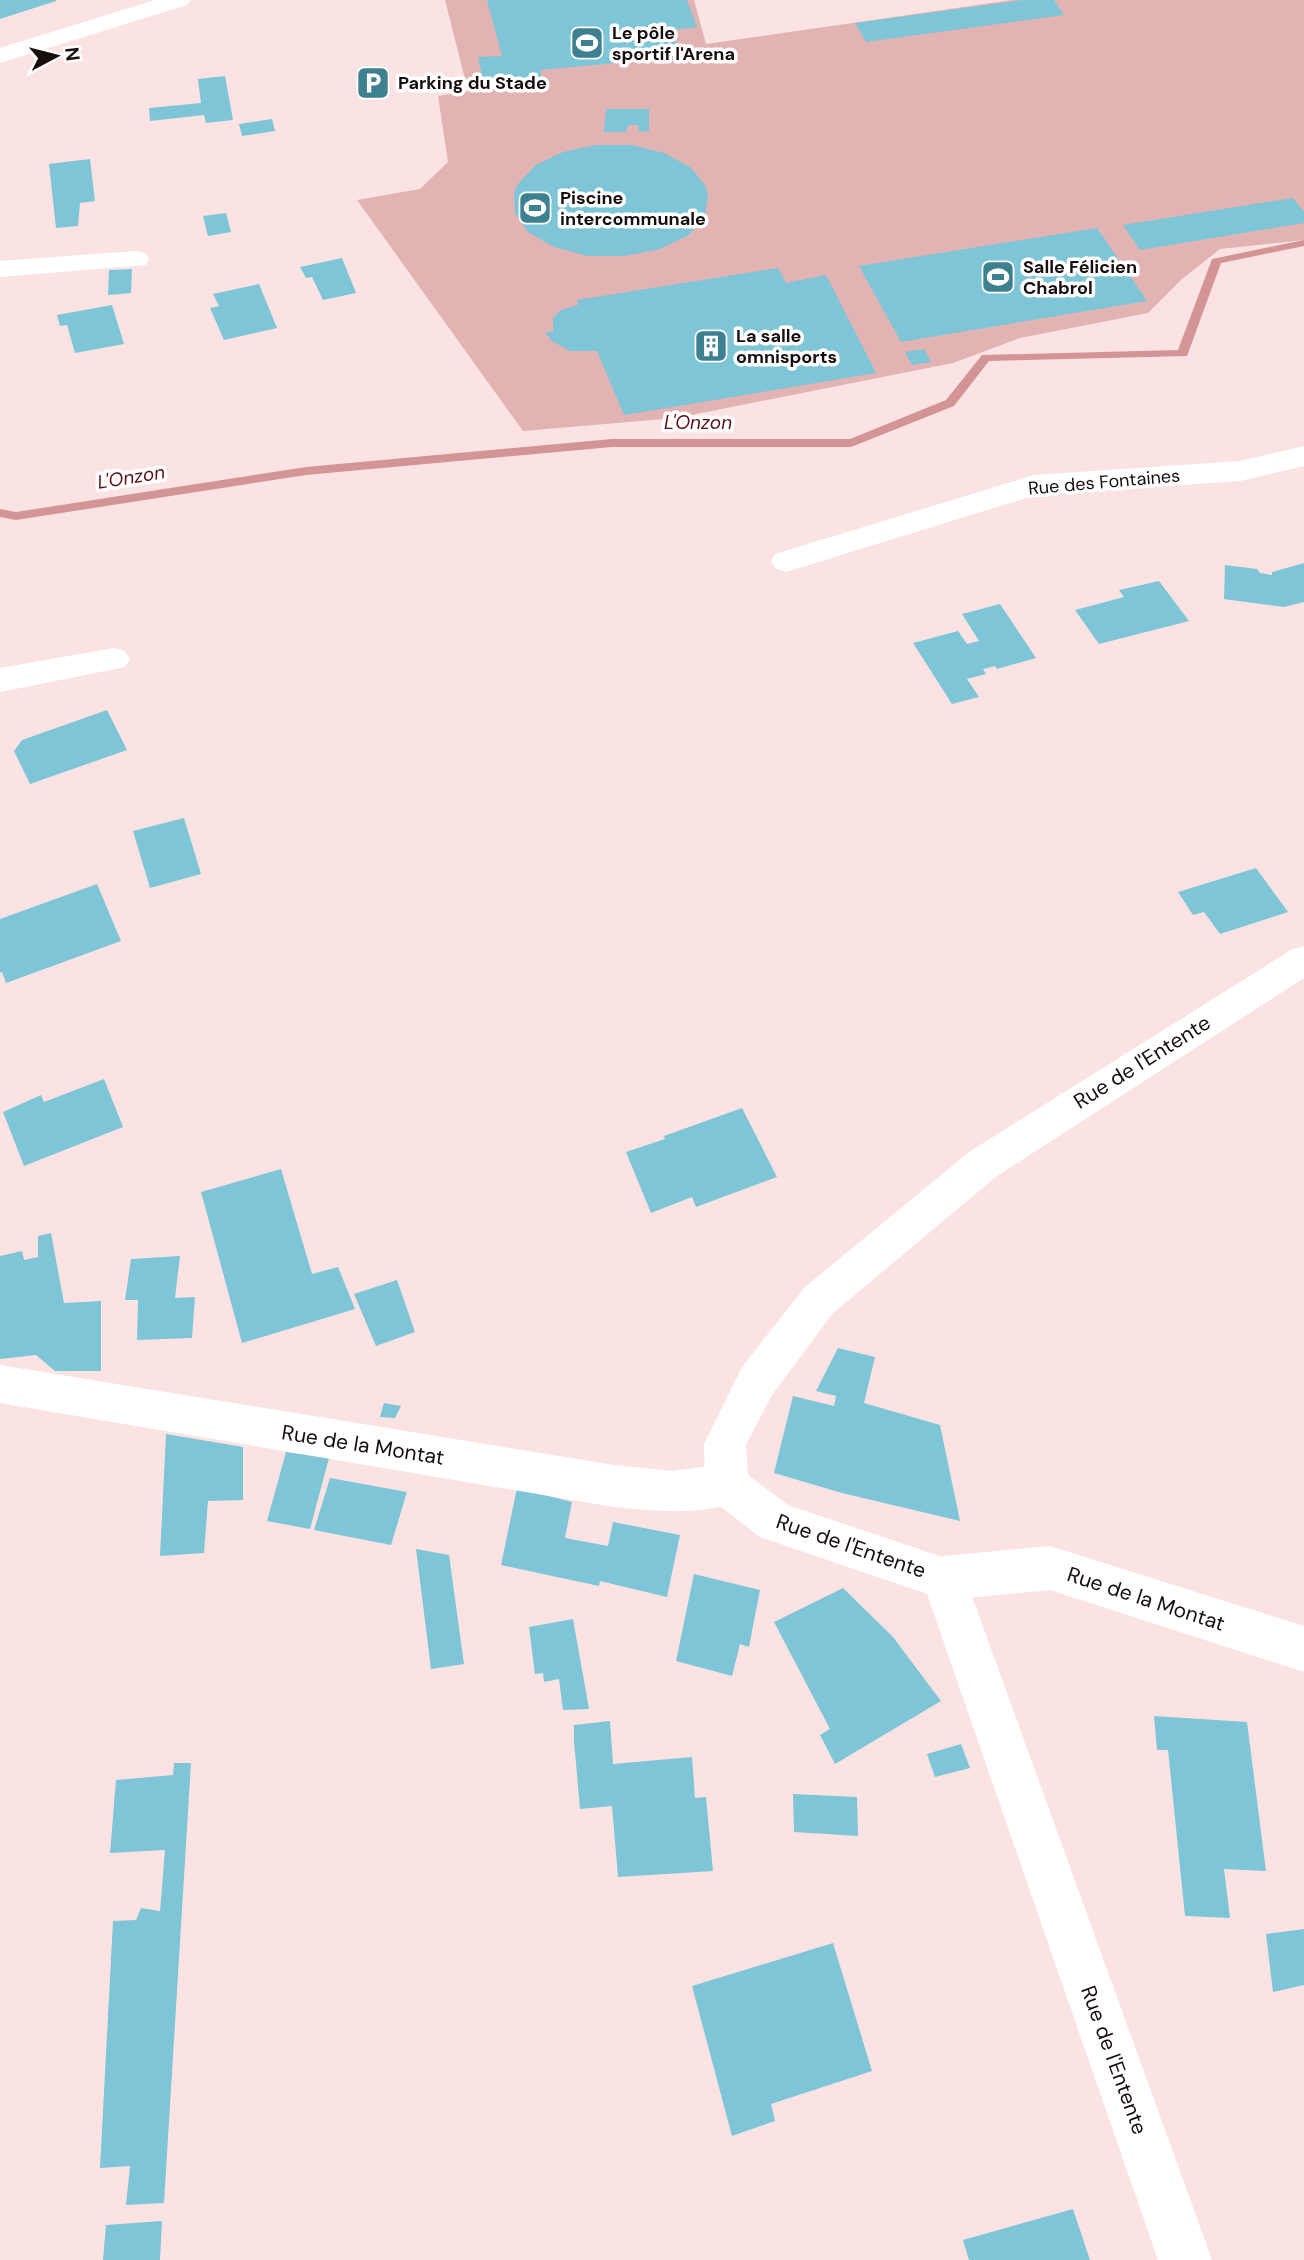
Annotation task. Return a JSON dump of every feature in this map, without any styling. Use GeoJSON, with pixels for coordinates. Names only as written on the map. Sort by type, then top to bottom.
{"type":"FeatureCollection","features":[{"type":"Feature","properties":{"kind":"street"},"geometry":{"type":"LineString","coordinates":[[0,56],[179,0]]}},
{"type":"Feature","properties":{"kind":"street"},"geometry":{"type":"LineString","coordinates":[[0,269],[136,259]]}},
{"type":"Feature","properties":{"kind":"street","name":"Rue des Fontaines"},"geometry":{"type":"LineString","coordinates":[[786,561],[1034,485],[1240,471],[1304,456]]}},
{"type":"Feature","properties":{"kind":"street"},"geometry":{"type":"LineString","coordinates":[[0,680],[114,659]]}},
{"type":"Feature","properties":{"kind":"street","name":"Rue de l'Entente"},"geometry":{"type":"LineString","coordinates":[[1185,2260],[944,1578],[775,1522],[727,1485],[725,1444],[757,1381],[819,1300],[983,1164],[1304,960]]}},
{"type":"Feature","properties":{"kind":"street","name":"Rue de la Montat"},"geometry":{"type":"LineString","coordinates":[[0,1384],[614,1486],[671,1492],[727,1485]]}},
{"type":"Feature","properties":{"kind":"street","name":"Rue de la Montat"},"geometry":{"type":"LineString","coordinates":[[944,1578],[1050,1568],[1304,1649]]}},
{"type":"Feature","properties":{"kind":"shaded area"},"geometry":{"type":"Polygon","coordinates":[[[445,0],[694,0],[706,44],[1012,0],[1304,0],[1304,240],[1220,249],[1182,279],[1148,313],[1020,338],[953,363],[676,418],[523,431],[357,200],[420,189],[448,162],[438,96],[468,91],[445,0]]]}},
{"type":"Feature","properties":{"kind":"building"},"geometry":{"type":"Polygon","coordinates":[[[0,0],[56,0],[56,1],[0,19],[0,0]]]}},
{"type":"Feature","properties":{"kind":"building","name":"Le pôle sportif l'Arena"},"geometry":{"type":"Polygon","coordinates":[[[487,0],[687,0],[697,27],[671,30],[681,57],[540,70],[543,83],[485,89],[478,57],[502,56],[487,0]]]}},
{"type":"Feature","properties":{"kind":"building"},"geometry":{"type":"Polygon","coordinates":[[[1023,0],[1054,0],[1064,15],[866,42],[855,23],[1023,0]]]}},
{"type":"Feature","properties":{"kind":"building"},"geometry":{"type":"Polygon","coordinates":[[[225,76],[233,120],[206,123],[204,115],[150,121],[149,108],[201,103],[198,79],[225,76]]]}},
{"type":"Feature","properties":{"kind":"building"},"geometry":{"type":"Polygon","coordinates":[[[606,109],[649,109],[649,131],[639,132],[638,125],[628,125],[626,132],[604,132],[606,109]]]}},
{"type":"Feature","properties":{"kind":"building"},"geometry":{"type":"Polygon","coordinates":[[[272,119],[275,131],[242,136],[239,124],[272,119]]]}},
{"type":"Feature","properties":{"kind":"building"},"geometry":{"type":"Polygon","coordinates":[[[596,145],[631,145],[664,153],[690,167],[705,185],[708,195],[705,216],[689,235],[660,249],[625,256],[588,256],[554,247],[528,232],[515,213],[514,192],[519,183],[536,165],[563,152],[596,145]]]}},
{"type":"Feature","properties":{"kind":"building"},"geometry":{"type":"Polygon","coordinates":[[[90,159],[95,201],[80,203],[78,226],[56,228],[49,164],[90,159]]]}},
{"type":"Feature","properties":{"kind":"building"},"geometry":{"type":"Polygon","coordinates":[[[1293,198],[1304,212],[1304,223],[1140,250],[1123,225],[1293,198]]]}},
{"type":"Feature","properties":{"kind":"building"},"geometry":{"type":"Polygon","coordinates":[[[226,213],[231,232],[208,236],[203,216],[226,213]]]}},
{"type":"Feature","properties":{"kind":"building","name":"Salle Félicien Chabrol"},"geometry":{"type":"Polygon","coordinates":[[[1097,228],[1147,301],[901,342],[859,266],[1097,228]]]}},
{"type":"Feature","properties":{"kind":"building"},"geometry":{"type":"Polygon","coordinates":[[[342,258],[356,293],[323,300],[312,277],[306,278],[300,267],[342,258]]]}},
{"type":"Feature","properties":{"kind":"building","name":"La salle omnisports"},"geometry":{"type":"Polygon","coordinates":[[[778,268],[786,283],[826,275],[876,373],[624,415],[597,351],[570,351],[552,341],[545,332],[553,332],[553,318],[561,310],[578,305],[577,300],[778,268]]]}},
{"type":"Feature","properties":{"kind":"building"},"geometry":{"type":"Polygon","coordinates":[[[132,269],[131,293],[108,295],[109,270],[132,269]]]}},
{"type":"Feature","properties":{"kind":"building"},"geometry":{"type":"Polygon","coordinates":[[[259,284],[277,328],[224,340],[210,308],[219,306],[213,294],[259,284]]]}},
{"type":"Feature","properties":{"kind":"building"},"geometry":{"type":"Polygon","coordinates":[[[112,305],[124,344],[75,353],[67,325],[60,326],[57,315],[112,305]]]}},
{"type":"Feature","properties":{"kind":"building"},"geometry":{"type":"Polygon","coordinates":[[[924,349],[931,362],[912,365],[905,352],[924,349]]]}},
{"type":"Feature","properties":{"kind":"building"},"geometry":{"type":"Polygon","coordinates":[[[1304,563],[1304,602],[1284,607],[1224,599],[1225,565],[1257,569],[1260,573],[1272,575],[1272,572],[1304,563]]]}},
{"type":"Feature","properties":{"kind":"building"},"geometry":{"type":"Polygon","coordinates":[[[1159,581],[1189,621],[1099,644],[1075,610],[1124,597],[1119,590],[1159,581]]]}},
{"type":"Feature","properties":{"kind":"building"},"geometry":{"type":"Polygon","coordinates":[[[1000,604],[1036,658],[997,669],[995,666],[983,669],[986,674],[967,679],[979,697],[952,704],[913,643],[958,631],[967,644],[979,641],[962,614],[1000,604]]]}},
{"type":"Feature","properties":{"kind":"building"},"geometry":{"type":"Polygon","coordinates":[[[107,710],[127,750],[30,784],[14,751],[22,740],[107,710]]]}},
{"type":"Feature","properties":{"kind":"building"},"geometry":{"type":"Polygon","coordinates":[[[184,818],[201,874],[150,888],[133,831],[184,818]]]}},
{"type":"Feature","properties":{"kind":"building"},"geometry":{"type":"Polygon","coordinates":[[[1256,868],[1288,912],[1220,934],[1204,912],[1193,915],[1178,892],[1256,868]]]}},
{"type":"Feature","properties":{"kind":"building"},"geometry":{"type":"Polygon","coordinates":[[[97,884],[121,941],[6,983],[2,972],[0,973],[0,919],[97,884]]]}},
{"type":"Feature","properties":{"kind":"building"},"geometry":{"type":"Polygon","coordinates":[[[104,1079],[123,1127],[24,1166],[3,1112],[41,1095],[44,1102],[104,1079]]]}},
{"type":"Feature","properties":{"kind":"building"},"geometry":{"type":"Polygon","coordinates":[[[742,1108],[777,1177],[696,1207],[692,1197],[651,1213],[626,1152],[742,1108]]]}},
{"type":"Feature","properties":{"kind":"building"},"geometry":{"type":"Polygon","coordinates":[[[281,1169],[312,1274],[338,1267],[355,1309],[242,1343],[201,1192],[281,1169]]]}},
{"type":"Feature","properties":{"kind":"building"},"geometry":{"type":"Polygon","coordinates":[[[51,1233],[64,1303],[101,1301],[101,1371],[55,1371],[36,1355],[0,1359],[0,1256],[22,1251],[24,1260],[38,1257],[38,1236],[51,1233]]]}},
{"type":"Feature","properties":{"kind":"building"},"geometry":{"type":"Polygon","coordinates":[[[180,1256],[175,1298],[195,1297],[192,1338],[137,1340],[138,1300],[125,1300],[131,1259],[180,1256]]]}},
{"type":"Feature","properties":{"kind":"building"},"geometry":{"type":"Polygon","coordinates":[[[397,1280],[415,1332],[376,1346],[354,1294],[397,1280]]]}},
{"type":"Feature","properties":{"kind":"building"},"geometry":{"type":"Polygon","coordinates":[[[838,1348],[875,1357],[864,1403],[940,1425],[960,1521],[842,1493],[774,1473],[793,1396],[834,1406],[836,1396],[816,1391],[838,1348]]]}},
{"type":"Feature","properties":{"kind":"building"},"geometry":{"type":"Polygon","coordinates":[[[384,1403],[401,1406],[395,1418],[380,1417],[384,1403]]]}},
{"type":"Feature","properties":{"kind":"building"},"geometry":{"type":"Polygon","coordinates":[[[166,1434],[243,1447],[243,1500],[208,1501],[204,1553],[160,1556],[166,1434]]]}},
{"type":"Feature","properties":{"kind":"building"},"geometry":{"type":"Polygon","coordinates":[[[286,1452],[329,1458],[310,1529],[267,1521],[286,1452]]]}},
{"type":"Feature","properties":{"kind":"building"},"geometry":{"type":"Polygon","coordinates":[[[330,1478],[407,1492],[391,1545],[314,1530],[330,1478]]]}},
{"type":"Feature","properties":{"kind":"building"},"geometry":{"type":"Polygon","coordinates":[[[517,1488],[572,1502],[565,1538],[608,1546],[613,1522],[680,1535],[667,1597],[600,1581],[599,1586],[501,1565],[517,1488]]]}},
{"type":"Feature","properties":{"kind":"building"},"geometry":{"type":"Polygon","coordinates":[[[416,1549],[449,1555],[464,1664],[431,1669],[416,1549]]]}},
{"type":"Feature","properties":{"kind":"building"},"geometry":{"type":"Polygon","coordinates":[[[694,1574],[760,1590],[749,1647],[740,1644],[732,1676],[676,1661],[694,1574]]]}},
{"type":"Feature","properties":{"kind":"building"},"geometry":{"type":"Polygon","coordinates":[[[843,1588],[893,1637],[941,1701],[835,1764],[820,1735],[830,1729],[774,1622],[843,1588]]]}},
{"type":"Feature","properties":{"kind":"building"},"geometry":{"type":"Polygon","coordinates":[[[573,1619],[589,1709],[563,1710],[559,1679],[544,1682],[543,1673],[535,1674],[529,1627],[573,1619]]]}},
{"type":"Feature","properties":{"kind":"building"},"geometry":{"type":"Polygon","coordinates":[[[1154,1716],[1247,1722],[1266,1871],[1224,1869],[1230,1918],[1185,1916],[1168,1750],[1157,1750],[1154,1716]]]}},
{"type":"Feature","properties":{"kind":"building"},"geometry":{"type":"Polygon","coordinates":[[[610,1721],[613,1764],[692,1757],[695,1798],[706,1797],[713,1871],[618,1877],[612,1806],[580,1809],[574,1741],[574,1725],[610,1721]]]}},
{"type":"Feature","properties":{"kind":"building"},"geometry":{"type":"Polygon","coordinates":[[[961,1744],[970,1768],[935,1777],[927,1754],[961,1744]]]}},
{"type":"Feature","properties":{"kind":"building"},"geometry":{"type":"Polygon","coordinates":[[[174,1763],[191,1763],[164,2203],[126,2205],[130,2166],[100,2168],[113,1921],[136,1920],[141,1908],[160,1911],[165,1850],[110,1853],[116,1780],[173,1775],[174,1763]]]}},
{"type":"Feature","properties":{"kind":"building"},"geometry":{"type":"Polygon","coordinates":[[[793,1794],[857,1797],[858,1836],[794,1832],[793,1794]]]}},
{"type":"Feature","properties":{"kind":"building"},"geometry":{"type":"Polygon","coordinates":[[[1304,1929],[1304,1985],[1273,1992],[1266,1934],[1304,1929]]]}},
{"type":"Feature","properties":{"kind":"building"},"geometry":{"type":"Polygon","coordinates":[[[833,1943],[872,2071],[771,2104],[775,2121],[732,2136],[692,1986],[833,1943]]]}},
{"type":"Feature","properties":{"kind":"building"},"geometry":{"type":"Polygon","coordinates":[[[1073,2209],[1090,2260],[969,2260],[963,2240],[1073,2209]]]}},
{"type":"Feature","properties":{"kind":"building"},"geometry":{"type":"Polygon","coordinates":[[[162,2221],[160,2260],[103,2260],[106,2225],[162,2221]]]}},
{"type":"Feature","properties":{"kind":"waterway","name":"L'Onzon"},"geometry":{"type":"LineString","coordinates":[[0,513],[16,516],[306,471],[612,443],[851,443],[950,403],[986,358],[1183,353],[1216,261],[1304,243]]}},
{"type":"Feature","properties":{"kind":"place","name":"Le pôle sportif l'Arena"},"geometry":{"type":"Point","coordinates":[587,43]}},
{"type":"Feature","properties":{"kind":"place","name":"Parking du Stade"},"geometry":{"type":"Point","coordinates":[373,83]}},
{"type":"Feature","properties":{"kind":"place","name":"Piscine intercommunale"},"geometry":{"type":"Point","coordinates":[535,208]}},
{"type":"Feature","properties":{"kind":"place","name":"Salle Félicien Chabrol"},"geometry":{"type":"Point","coordinates":[998,277]}},
{"type":"Feature","properties":{"kind":"place","name":"La salle omnisports"},"geometry":{"type":"Point","coordinates":[711,346]}}]}
